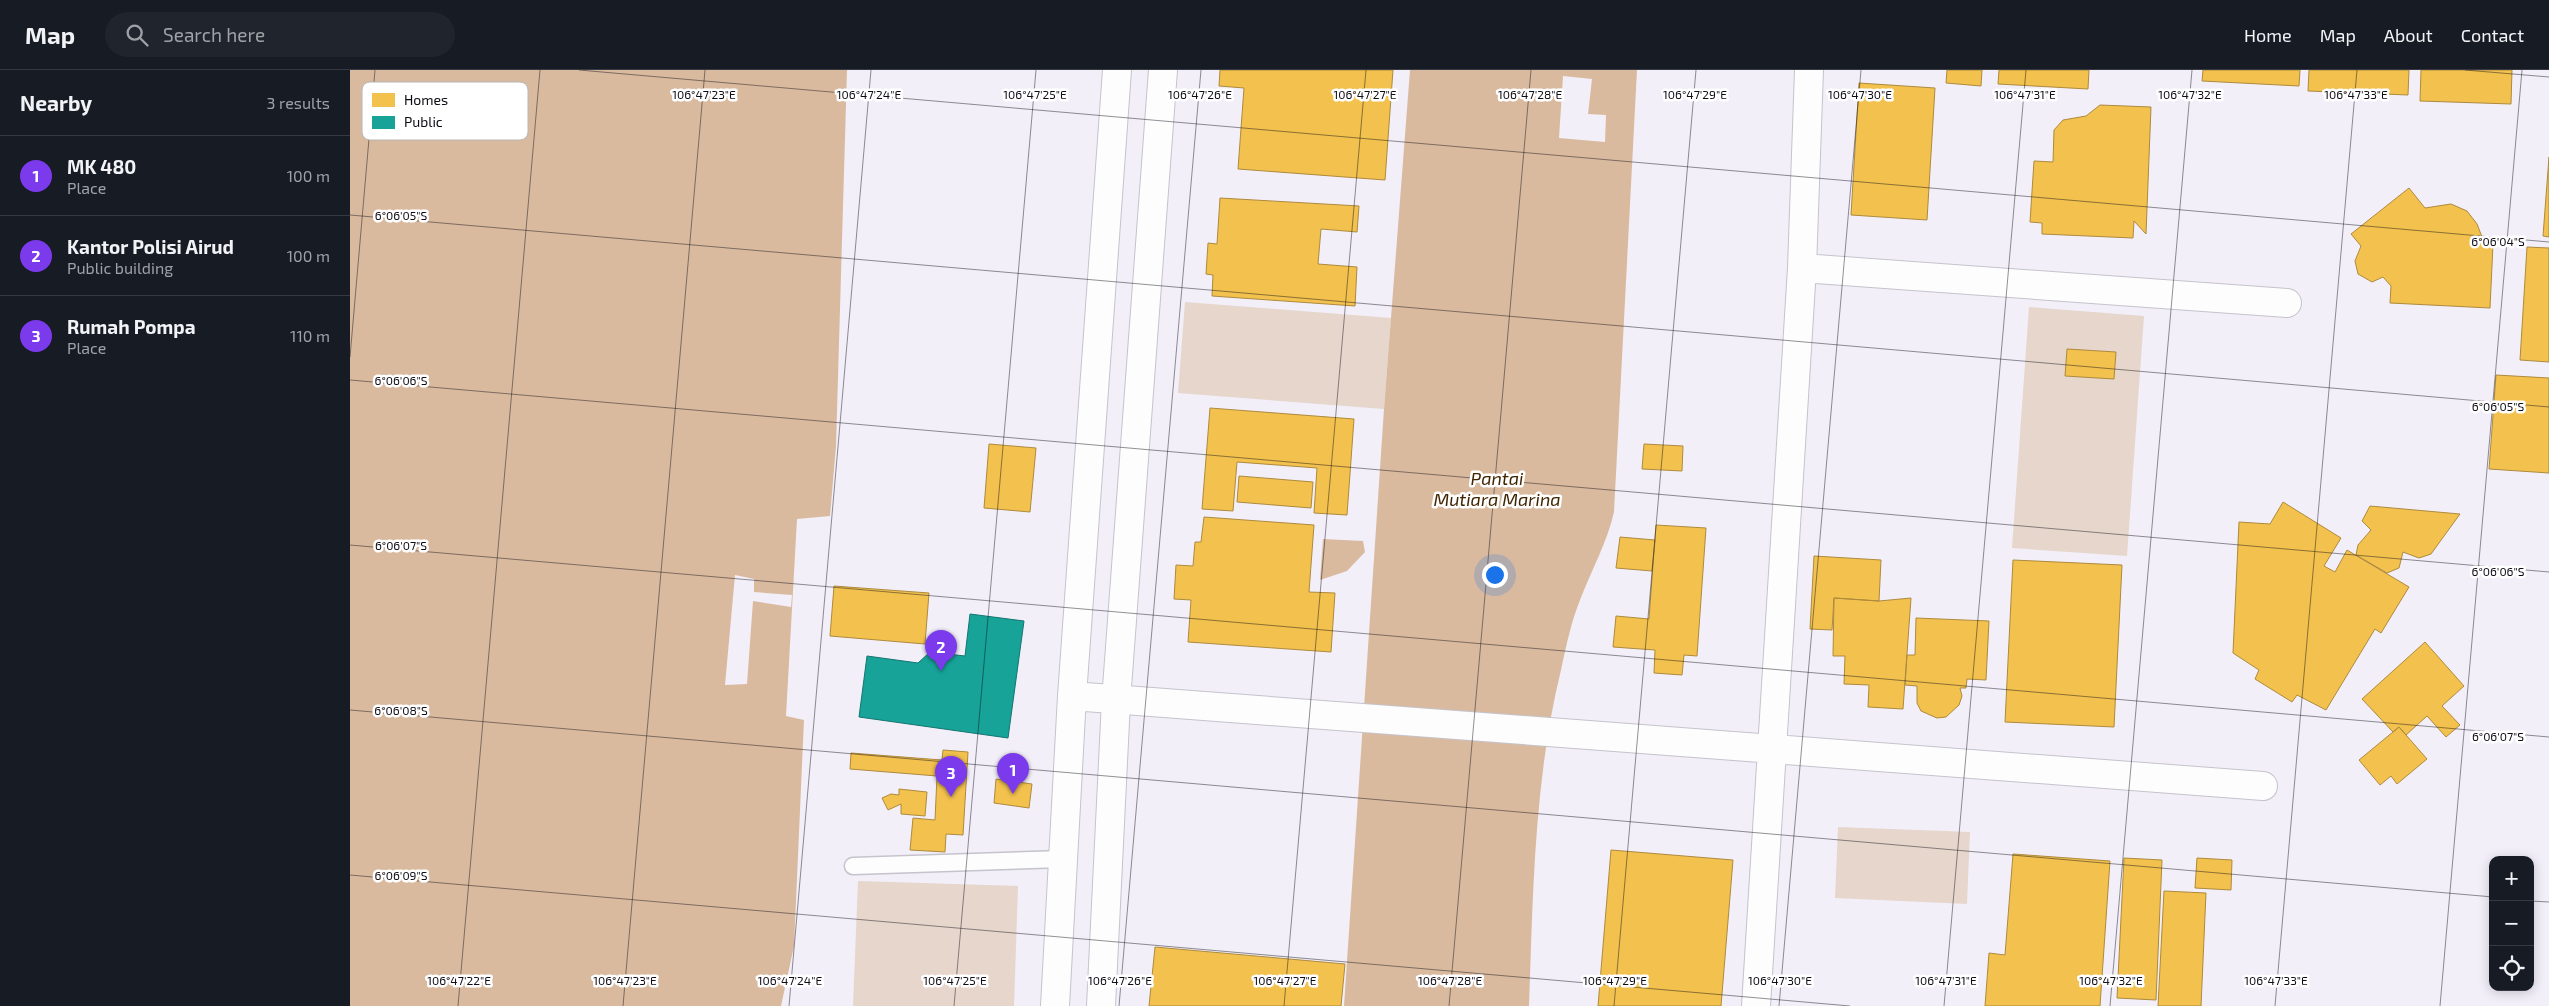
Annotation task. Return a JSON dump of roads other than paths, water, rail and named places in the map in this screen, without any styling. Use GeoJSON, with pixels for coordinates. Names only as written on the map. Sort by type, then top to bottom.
{"type":"FeatureCollection","features":[{"type":"Feature","properties":{"kind":"street"},"geometry":{"type":"LineString","coordinates":[[1055,1006],[1072,696],[1117,70]]}},
{"type":"Feature","properties":{"kind":"street"},"geometry":{"type":"LineString","coordinates":[[1101,1006],[1116,701],[1163,70]]}},
{"type":"Feature","properties":{"kind":"street"},"geometry":{"type":"LineString","coordinates":[[1756,1006],[1802,268],[1809,70]]}},
{"type":"Feature","properties":{"kind":"street"},"geometry":{"type":"LineString","coordinates":[[1802,268],[2287,303]]}},
{"type":"Feature","properties":{"kind":"street"},"geometry":{"type":"LineString","coordinates":[[1072,696],[1338,718],[1772,748],[2263,786]]}},
{"type":"Feature","properties":{"kind":"lane"},"geometry":{"type":"LineString","coordinates":[[853,866],[1063,859]]}},
{"type":"Feature","properties":{"kind":"water"},"geometry":{"type":"Polygon","coordinates":[[[350,70],[847,70],[836,446],[830,516],[797,519],[786,716],[804,720],[794,946],[781,1006],[350,1006],[350,70]]]}},
{"type":"Feature","properties":{"kind":"water","name":"Pantai Mutiara Marina"},"geometry":{"type":"Polygon","coordinates":[[[1410,70],[1637,70],[1614,512],[1603,546],[1574,617],[1552,711],[1545,753],[1536,837],[1529,1006],[1344,1006],[1384,409],[1410,70]]]}},
{"type":"Feature","properties":{"kind":"water"},"geometry":{"type":"Polygon","coordinates":[[[1323,539],[1363,541],[1365,552],[1347,571],[1320,580],[1323,539]]]}},
{"type":"Feature","properties":{"kind":"place","name":"Kantor Polisi Airud"},"geometry":{"type":"Point","coordinates":[941,671]}},
{"type":"Feature","properties":{"kind":"place","name":"MK 480"},"geometry":{"type":"Point","coordinates":[1013,794]}},
{"type":"Feature","properties":{"kind":"place","name":"Rumah Pompa"},"geometry":{"type":"Point","coordinates":[951,797]}}]}
